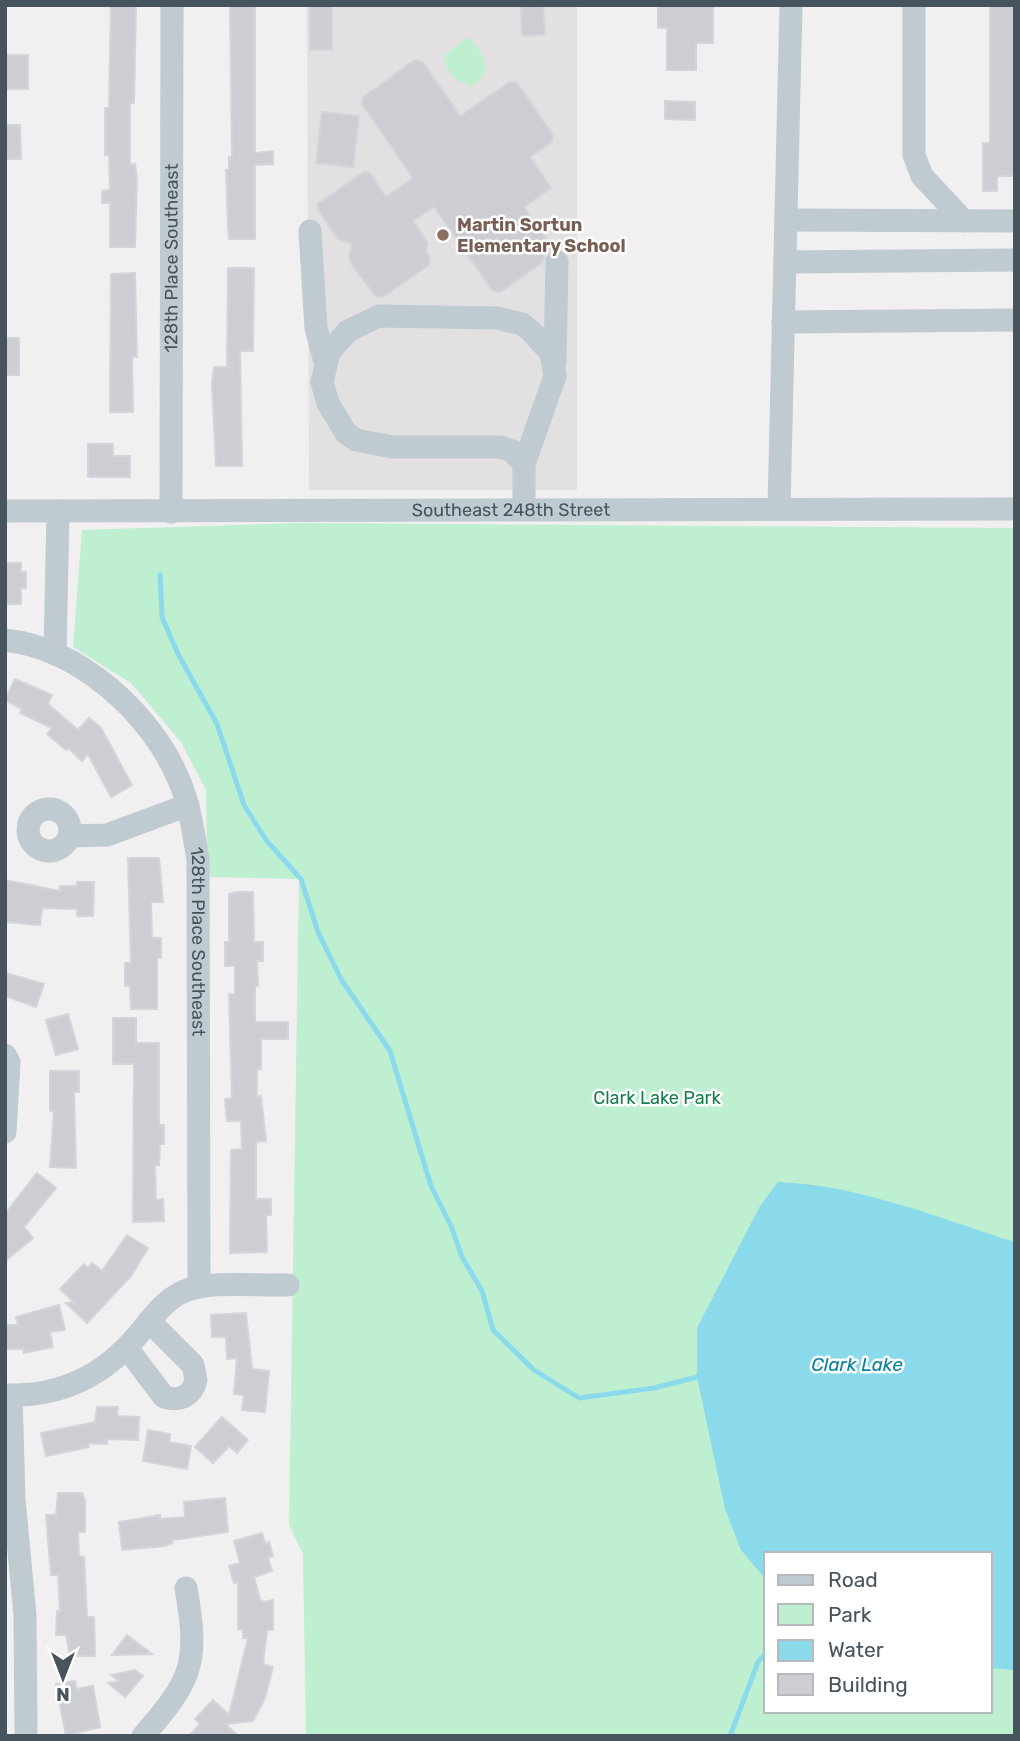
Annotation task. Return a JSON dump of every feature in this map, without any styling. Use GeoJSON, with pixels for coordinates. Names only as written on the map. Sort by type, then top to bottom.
{"type":"FeatureCollection","features":[{"type":"Feature","properties":{"kind":"street","name":"128th Place Southeast"},"geometry":{"type":"LineString","coordinates":[[171,512],[172,5]]}},
{"type":"Feature","properties":{"kind":"street"},"geometry":{"type":"LineString","coordinates":[[779,508],[791,5]]}},
{"type":"Feature","properties":{"kind":"street"},"geometry":{"type":"LineString","coordinates":[[914,5],[914,155],[922,176],[964,220]]}},
{"type":"Feature","properties":{"kind":"street"},"geometry":{"type":"LineString","coordinates":[[786,220],[1015,221]]}},
{"type":"Feature","properties":{"kind":"street"},"geometry":{"type":"LineString","coordinates":[[310,231],[316,328],[325,361]]}},
{"type":"Feature","properties":{"kind":"street"},"geometry":{"type":"LineString","coordinates":[[785,262],[1015,260]]}},
{"type":"Feature","properties":{"kind":"street"},"geometry":{"type":"LineString","coordinates":[[524,508],[524,464],[551,391],[555,362],[557,262]]}},
{"type":"Feature","properties":{"kind":"street"},"geometry":{"type":"LineString","coordinates":[[524,464],[512,451],[500,447],[393,447],[356,440],[346,433],[328,403],[322,382],[325,361],[328,352],[348,331],[379,316],[511,320],[532,332],[555,362]]}},
{"type":"Feature","properties":{"kind":"street"},"geometry":{"type":"LineString","coordinates":[[783,322],[1015,320]]}},
{"type":"Feature","properties":{"kind":"street","name":"Southeast 248th Street"},"geometry":{"type":"LineString","coordinates":[[5,511],[1015,509]]}},
{"type":"Feature","properties":{"kind":"street"},"geometry":{"type":"LineString","coordinates":[[55,654],[58,511]]}},
{"type":"Feature","properties":{"kind":"street","name":"128th Place Southeast"},"geometry":{"type":"LineString","coordinates":[[5,640],[55,654],[94,677],[128,705],[159,742],[179,779],[188,805],[198,859],[199,1287]]}},
{"type":"Feature","properties":{"kind":"street"},"geometry":{"type":"LineString","coordinates":[[69,836],[107,835],[188,805]]}},
{"type":"Feature","properties":{"kind":"street"},"geometry":{"type":"LineString","coordinates":[[5,1055],[9,1062],[5,1132]]}},
{"type":"Feature","properties":{"kind":"street"},"geometry":{"type":"LineString","coordinates":[[26,1736],[25,1615],[8,1395],[50,1392],[98,1373],[127,1348],[168,1301],[199,1287],[288,1285]]}},
{"type":"Feature","properties":{"kind":"street"},"geometry":{"type":"LineString","coordinates":[[127,1348],[164,1397],[178,1399],[190,1393],[197,1380],[193,1365],[149,1321]]}},
{"type":"Feature","properties":{"kind":"street"},"geometry":{"type":"LineString","coordinates":[[143,1736],[172,1703],[190,1668],[194,1633],[186,1588]]}},
{"type":"Feature","properties":{"kind":"shaded area","name":"Martin Sortun Elementary School"},"geometry":{"type":"Polygon","coordinates":[[[307,5],[577,5],[577,490],[309,490],[307,5]]]}},
{"type":"Feature","properties":{"kind":"green space"},"geometry":{"type":"Polygon","coordinates":[[[467,38],[477,47],[485,64],[483,75],[472,87],[454,78],[444,63],[446,54],[467,38]]]}},
{"type":"Feature","properties":{"kind":"green space","name":"Clark Lake Park"},"geometry":{"type":"Polygon","coordinates":[[[300,523],[1015,528],[1015,1736],[306,1736],[303,1554],[289,1525],[299,879],[207,877],[206,790],[181,742],[131,683],[73,647],[82,530],[300,523]]]}},
{"type":"Feature","properties":{"kind":"water","name":"Clark Lake"},"geometry":{"type":"Polygon","coordinates":[[[778,1182],[809,1184],[869,1196],[1015,1242],[1015,1670],[992,1668],[992,1552],[764,1552],[764,1578],[741,1550],[725,1509],[697,1377],[697,1328],[760,1206],[778,1182]]]}},
{"type":"Feature","properties":{"kind":"building"},"geometry":{"type":"Polygon","coordinates":[[[111,5],[136,5],[134,103],[130,103],[130,165],[135,164],[137,179],[135,247],[110,247],[110,203],[102,203],[102,191],[110,190],[109,155],[105,155],[105,108],[109,108],[111,5]]]}},
{"type":"Feature","properties":{"kind":"building"},"geometry":{"type":"Polygon","coordinates":[[[230,5],[255,5],[255,153],[273,151],[273,164],[255,165],[255,239],[229,239],[226,170],[229,170],[229,157],[232,157],[230,5]]]}},
{"type":"Feature","properties":{"kind":"building"},"geometry":{"type":"Polygon","coordinates":[[[310,5],[332,5],[332,50],[310,50],[310,5]]]}},
{"type":"Feature","properties":{"kind":"building"},"geometry":{"type":"Polygon","coordinates":[[[521,5],[543,5],[545,35],[522,36],[521,5]]]}},
{"type":"Feature","properties":{"kind":"building"},"geometry":{"type":"Polygon","coordinates":[[[658,5],[713,5],[713,43],[696,43],[696,70],[667,70],[667,28],[658,28],[658,5]]]}},
{"type":"Feature","properties":{"kind":"building"},"geometry":{"type":"Polygon","coordinates":[[[990,5],[1015,5],[1015,176],[997,176],[997,191],[983,191],[983,143],[990,143],[990,5]]]}},
{"type":"Feature","properties":{"kind":"building"},"geometry":{"type":"Polygon","coordinates":[[[5,55],[28,55],[28,89],[5,89],[5,55]]]}},
{"type":"Feature","properties":{"kind":"building"},"geometry":{"type":"Polygon","coordinates":[[[415,60],[423,62],[460,116],[510,82],[517,83],[553,135],[552,142],[530,157],[551,188],[524,207],[553,249],[545,254],[543,262],[500,292],[493,291],[434,207],[413,221],[428,243],[426,252],[430,258],[429,265],[383,297],[376,296],[353,267],[349,258],[352,244],[338,239],[318,210],[318,204],[364,172],[370,173],[386,197],[413,178],[362,104],[363,97],[415,60]]]}},
{"type":"Feature","properties":{"kind":"building"},"geometry":{"type":"Polygon","coordinates":[[[665,101],[695,102],[695,120],[665,119],[665,101]]]}},
{"type":"Feature","properties":{"kind":"building"},"geometry":{"type":"Polygon","coordinates":[[[322,112],[359,116],[353,167],[316,163],[322,112]]]}},
{"type":"Feature","properties":{"kind":"building"},"geometry":{"type":"Polygon","coordinates":[[[5,125],[20,125],[21,159],[5,159],[5,125]]]}},
{"type":"Feature","properties":{"kind":"building"},"geometry":{"type":"Polygon","coordinates":[[[228,268],[254,268],[253,351],[240,351],[242,466],[216,466],[212,383],[214,367],[227,367],[228,268]]]}},
{"type":"Feature","properties":{"kind":"building"},"geometry":{"type":"Polygon","coordinates":[[[135,273],[137,357],[132,357],[133,412],[110,412],[111,274],[135,273]]]}},
{"type":"Feature","properties":{"kind":"building"},"geometry":{"type":"Polygon","coordinates":[[[5,338],[19,338],[19,375],[5,375],[5,338]]]}},
{"type":"Feature","properties":{"kind":"building"},"geometry":{"type":"Polygon","coordinates":[[[88,444],[113,444],[113,456],[130,456],[130,477],[88,477],[88,444]]]}},
{"type":"Feature","properties":{"kind":"building"},"geometry":{"type":"Polygon","coordinates":[[[5,563],[21,563],[21,572],[26,572],[26,588],[21,588],[21,604],[5,604],[5,563]]]}},
{"type":"Feature","properties":{"kind":"building"},"geometry":{"type":"Polygon","coordinates":[[[15,679],[52,695],[48,704],[78,730],[89,718],[101,728],[132,785],[111,797],[88,754],[82,761],[47,734],[52,728],[20,713],[22,709],[5,700],[15,679]]]}},
{"type":"Feature","properties":{"kind":"building"},"geometry":{"type":"Polygon","coordinates":[[[128,858],[159,858],[163,902],[151,902],[152,938],[161,938],[161,958],[157,958],[157,1009],[131,1009],[130,986],[125,986],[125,963],[131,963],[128,858]]]}},
{"type":"Feature","properties":{"kind":"building"},"geometry":{"type":"Polygon","coordinates":[[[5,880],[60,891],[60,886],[94,882],[93,916],[77,916],[77,909],[42,908],[40,925],[5,922],[5,880]]]}},
{"type":"Feature","properties":{"kind":"building"},"geometry":{"type":"Polygon","coordinates":[[[253,892],[254,942],[263,942],[263,961],[257,961],[255,1022],[288,1022],[288,1039],[261,1039],[261,1069],[257,1070],[257,1097],[261,1096],[266,1141],[256,1142],[256,1199],[271,1199],[271,1215],[266,1215],[267,1252],[230,1253],[231,1150],[242,1149],[241,1121],[227,1121],[225,1099],[232,1098],[229,994],[235,994],[235,966],[225,966],[225,942],[229,942],[229,894],[253,892]]]}},
{"type":"Feature","properties":{"kind":"building"},"geometry":{"type":"Polygon","coordinates":[[[5,973],[44,984],[36,1007],[5,996],[5,973]]]}},
{"type":"Feature","properties":{"kind":"building"},"geometry":{"type":"Polygon","coordinates":[[[68,1014],[78,1049],[56,1055],[46,1020],[68,1014]]]}},
{"type":"Feature","properties":{"kind":"building"},"geometry":{"type":"Polygon","coordinates":[[[113,1018],[136,1018],[136,1043],[159,1043],[159,1125],[164,1125],[164,1144],[160,1144],[159,1165],[155,1165],[156,1200],[163,1199],[164,1221],[133,1222],[134,1064],[113,1064],[113,1018]]]}},
{"type":"Feature","properties":{"kind":"building"},"geometry":{"type":"Polygon","coordinates":[[[50,1071],[79,1071],[79,1092],[74,1092],[76,1168],[50,1167],[54,1111],[50,1111],[50,1071]]]}},
{"type":"Feature","properties":{"kind":"building"},"geometry":{"type":"Polygon","coordinates":[[[37,1173],[56,1188],[24,1227],[33,1238],[5,1261],[5,1214],[37,1173]]]}},
{"type":"Feature","properties":{"kind":"building"},"geometry":{"type":"Polygon","coordinates":[[[127,1235],[148,1248],[131,1276],[87,1323],[66,1303],[74,1302],[60,1289],[84,1264],[88,1268],[92,1263],[102,1271],[127,1235]]]}},
{"type":"Feature","properties":{"kind":"building"},"geometry":{"type":"Polygon","coordinates":[[[59,1305],[65,1330],[50,1332],[53,1347],[24,1353],[23,1349],[5,1349],[5,1325],[18,1325],[16,1317],[59,1305]]]}},
{"type":"Feature","properties":{"kind":"building"},"geometry":{"type":"Polygon","coordinates":[[[246,1313],[252,1369],[269,1371],[265,1412],[242,1410],[244,1395],[234,1394],[237,1358],[227,1359],[226,1337],[212,1337],[211,1315],[246,1313]]]}},
{"type":"Feature","properties":{"kind":"building"},"geometry":{"type":"Polygon","coordinates":[[[97,1407],[118,1407],[117,1416],[139,1417],[138,1440],[107,1439],[107,1444],[88,1443],[89,1447],[46,1456],[41,1433],[95,1422],[97,1407]]]}},
{"type":"Feature","properties":{"kind":"building"},"geometry":{"type":"Polygon","coordinates":[[[222,1417],[248,1440],[237,1453],[229,1446],[213,1463],[195,1447],[222,1417]]]}},
{"type":"Feature","properties":{"kind":"building"},"geometry":{"type":"Polygon","coordinates":[[[148,1430],[170,1434],[169,1442],[191,1446],[187,1469],[143,1461],[148,1430]]]}},
{"type":"Feature","properties":{"kind":"building"},"geometry":{"type":"Polygon","coordinates":[[[58,1493],[82,1493],[85,1501],[85,1532],[78,1532],[79,1556],[84,1557],[87,1617],[94,1617],[95,1656],[70,1656],[66,1635],[56,1635],[57,1611],[60,1611],[58,1575],[51,1575],[46,1515],[56,1515],[58,1493]]]}},
{"type":"Feature","properties":{"kind":"building"},"geometry":{"type":"Polygon","coordinates":[[[225,1498],[228,1532],[172,1540],[173,1543],[164,1546],[122,1550],[119,1522],[160,1515],[160,1519],[185,1517],[184,1502],[225,1498]]]}},
{"type":"Feature","properties":{"kind":"building"},"geometry":{"type":"Polygon","coordinates":[[[262,1533],[265,1544],[269,1542],[273,1556],[268,1558],[272,1571],[254,1577],[260,1599],[263,1602],[273,1600],[273,1630],[267,1630],[263,1664],[273,1667],[265,1698],[253,1721],[226,1724],[238,1736],[189,1736],[200,1724],[195,1719],[213,1700],[229,1715],[248,1638],[243,1638],[243,1629],[238,1629],[238,1582],[234,1583],[229,1566],[240,1563],[234,1541],[262,1533]]]}},
{"type":"Feature","properties":{"kind":"building"},"geometry":{"type":"Polygon","coordinates":[[[127,1635],[152,1654],[112,1655],[127,1635]]]}},
{"type":"Feature","properties":{"kind":"building"},"geometry":{"type":"Polygon","coordinates":[[[135,1670],[143,1676],[125,1697],[108,1683],[120,1681],[111,1675],[135,1670]]]}},
{"type":"Feature","properties":{"kind":"building"},"geometry":{"type":"Polygon","coordinates":[[[75,1681],[76,1689],[93,1686],[100,1727],[66,1736],[56,1684],[75,1681]]]}},
{"type":"Feature","properties":{"kind":"waterway"},"geometry":{"type":"LineString","coordinates":[[160,575],[162,617],[178,654],[217,724],[244,805],[266,840],[301,879],[318,932],[341,979],[390,1051],[431,1186],[451,1226],[462,1257],[482,1291],[493,1330],[534,1370],[579,1398],[654,1388],[697,1377]]}},
{"type":"Feature","properties":{"kind":"waterway"},"geometry":{"type":"LineString","coordinates":[[730,1736],[758,1662],[764,1655]]}},
{"type":"Feature","properties":{"kind":"place","name":"Martin Sortun Elementary School"},"geometry":{"type":"Point","coordinates":[443,235]}}]}
